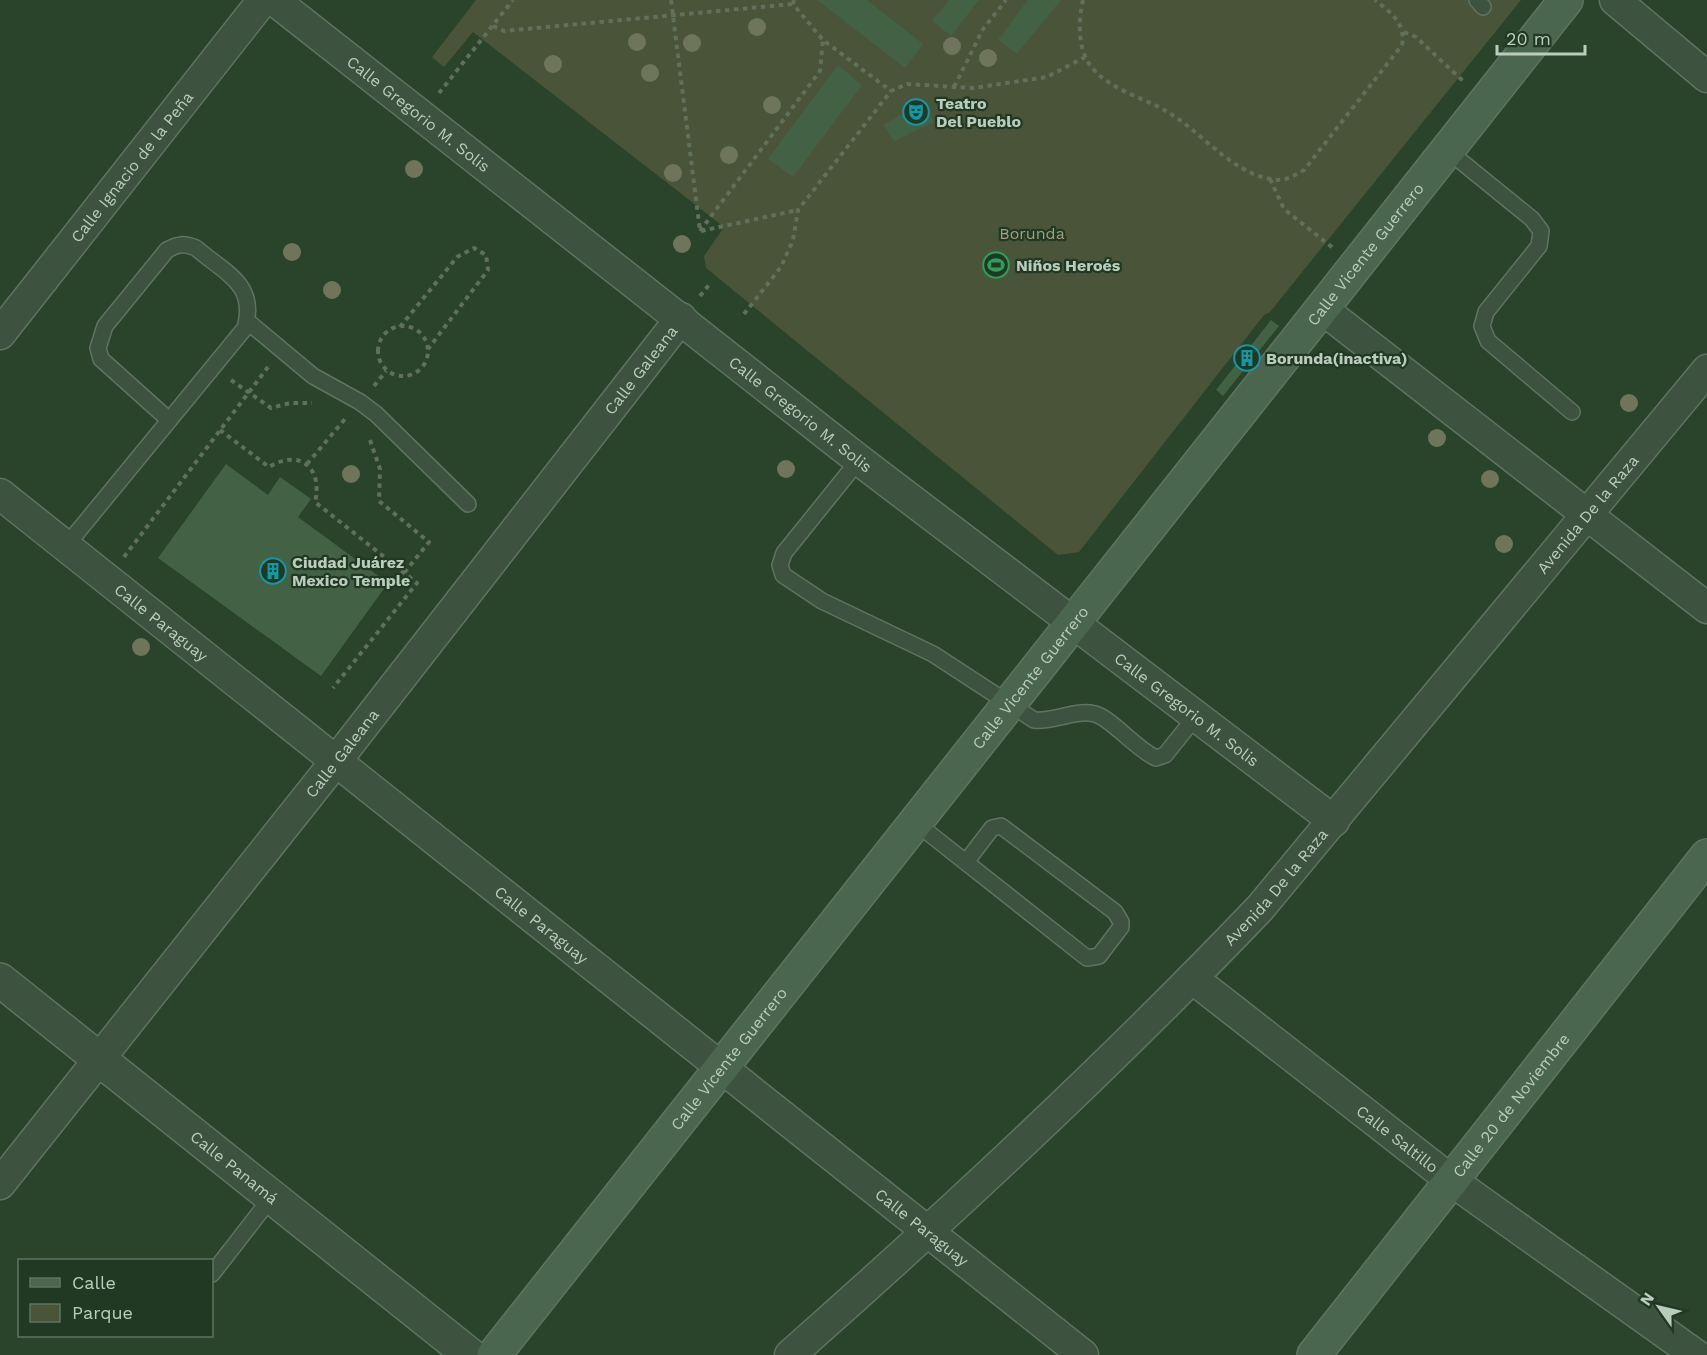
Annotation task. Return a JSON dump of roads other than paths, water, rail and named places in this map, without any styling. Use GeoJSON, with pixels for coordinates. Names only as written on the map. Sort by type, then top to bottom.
{"type":"FeatureCollection","features":[{"type":"Feature","properties":{"kind":"main road","name":"Calle Vicente Guerrero"},"geometry":{"type":"LineString","coordinates":[[494,1355],[1354,265],[1566,0]]}},
{"type":"Feature","properties":{"kind":"main road","name":"Calle 20 de Noviembre"},"geometry":{"type":"LineString","coordinates":[[1314,1355],[1707,856]]}},
{"type":"Feature","properties":{"kind":"street","name":"Calle Ignacio de la Peña"},"geometry":{"type":"LineString","coordinates":[[0,334],[264,0]]}},
{"type":"Feature","properties":{"kind":"street","name":"Calle Gregorio M. Solis"},"geometry":{"type":"LineString","coordinates":[[274,0],[859,460],[1334,821]]}},
{"type":"Feature","properties":{"kind":"street"},"geometry":{"type":"LineString","coordinates":[[1615,0],[1707,77]]}},
{"type":"Feature","properties":{"kind":"street"},"geometry":{"type":"LineString","coordinates":[[1321,308],[1707,608]]}},
{"type":"Feature","properties":{"kind":"street","name":"Calle Galeana"},"geometry":{"type":"LineString","coordinates":[[0,1184],[336,762],[681,318]]}},
{"type":"Feature","properties":{"kind":"street","name":"Avenida De la Raza"},"geometry":{"type":"LineString","coordinates":[[790,1355],[929,1232],[1192,978],[1260,908],[1707,370]]}},
{"type":"Feature","properties":{"kind":"street","name":"Calle Paraguay"},"geometry":{"type":"LineString","coordinates":[[0,494],[1083,1355]]}},
{"type":"Feature","properties":{"kind":"street","name":"Calle Saltillo"},"geometry":{"type":"LineString","coordinates":[[1192,978],[1452,1181],[1696,1355]]}},
{"type":"Feature","properties":{"kind":"street","name":"Calle Panamá"},"geometry":{"type":"LineString","coordinates":[[0,980],[470,1355]]}},
{"type":"Feature","properties":{"kind":"lane"},"geometry":{"type":"LineString","coordinates":[[1447,150],[1532,219],[1541,231],[1539,246],[1486,312],[1482,326],[1488,341],[1572,412]]}},
{"type":"Feature","properties":{"kind":"lane"},"geometry":{"type":"LineString","coordinates":[[66,546],[245,328],[249,301],[244,290],[196,248],[177,244],[167,250],[105,326],[98,348],[101,359],[169,420]]}},
{"type":"Feature","properties":{"kind":"lane"},"geometry":{"type":"LineString","coordinates":[[247,321],[313,376],[376,414],[468,504]]}},
{"type":"Feature","properties":{"kind":"lane"},"geometry":{"type":"LineString","coordinates":[[859,460],[784,553],[780,565],[783,575],[822,601],[933,654],[1034,720],[1044,721],[1086,713],[1098,714],[1144,752],[1156,758],[1165,754],[1197,715]]}},
{"type":"Feature","properties":{"kind":"lane"},"geometry":{"type":"LineString","coordinates":[[916,823],[1087,958],[1099,956],[1121,927],[1119,917],[1115,912],[1001,826],[992,828],[966,862]]}},
{"type":"Feature","properties":{"kind":"lane"},"geometry":{"type":"LineString","coordinates":[[213,1273],[271,1198]]}},
{"type":"Feature","properties":{"kind":"place","name":"Teatro Del Pueblo"},"geometry":{"type":"Point","coordinates":[916,112]}},
{"type":"Feature","properties":{"kind":"place","name":"Niños Heroés"},"geometry":{"type":"Point","coordinates":[996,265]}},
{"type":"Feature","properties":{"kind":"place","name":"Borunda(inactiva)"},"geometry":{"type":"Point","coordinates":[1247,358]}},
{"type":"Feature","properties":{"kind":"place","name":"Ciudad Juárez Mexico Temple"},"geometry":{"type":"Point","coordinates":[273,571]}},
{"type":"Feature","properties":{"kind":"park label","name":"Borunda"},"geometry":{"type":"Point","coordinates":[1032,233]}}]}
